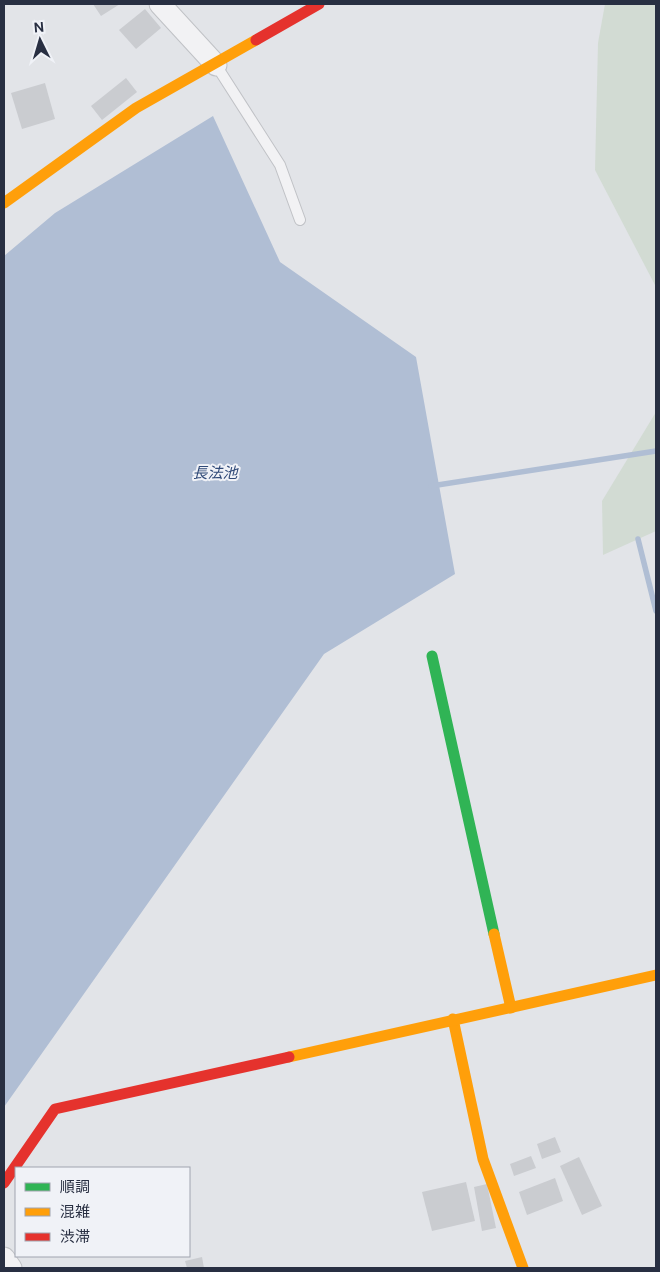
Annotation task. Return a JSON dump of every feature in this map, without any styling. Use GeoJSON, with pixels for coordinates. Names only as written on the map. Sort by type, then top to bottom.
{"type":"FeatureCollection","features":[{"type":"Feature","properties":{"kind":"street"},"geometry":{"type":"LineString","coordinates":[[160,4],[216,64]]}},
{"type":"Feature","properties":{"kind":"street"},"geometry":{"type":"LineString","coordinates":[[4,203],[136,108],[319,4]]}},
{"type":"Feature","properties":{"kind":"street"},"geometry":{"type":"LineString","coordinates":[[432,656],[512,1008]]}},
{"type":"Feature","properties":{"kind":"street"},"geometry":{"type":"LineString","coordinates":[[15,1167],[55,1110],[453,1019],[512,1008],[656,975]]}},
{"type":"Feature","properties":{"kind":"street"},"geometry":{"type":"LineString","coordinates":[[453,1019],[483,1159],[523,1268]]}},
{"type":"Feature","properties":{"kind":"street"},"geometry":{"type":"LineString","coordinates":[[4,1183],[15,1167]]}},
{"type":"Feature","properties":{"kind":"street"},"geometry":{"type":"LineString","coordinates":[[4,1258],[11,1268]]}},
{"type":"Feature","properties":{"kind":"lane"},"geometry":{"type":"LineString","coordinates":[[216,64],[280,164],[300,220]]}},
{"type":"Feature","properties":{"kind":"shaded area"},"geometry":{"type":"Polygon","coordinates":[[[605,4],[656,4],[656,287],[595,170],[598,43],[605,4]]]}},
{"type":"Feature","properties":{"kind":"shaded area"},"geometry":{"type":"Polygon","coordinates":[[[656,412],[656,531],[603,555],[602,501],[656,412]]]}},
{"type":"Feature","properties":{"kind":"water","name":"長法池"},"geometry":{"type":"Polygon","coordinates":[[[213,116],[280,262],[416,357],[455,574],[324,654],[4,1107],[4,256],[55,213],[213,116]]]}},
{"type":"Feature","properties":{"kind":"building"},"geometry":{"type":"Polygon","coordinates":[[[93,4],[120,4],[101,16],[93,4]]]}},
{"type":"Feature","properties":{"kind":"building"},"geometry":{"type":"Polygon","coordinates":[[[145,9],[161,28],[136,49],[119,30],[145,9]]]}},
{"type":"Feature","properties":{"kind":"building"},"geometry":{"type":"Polygon","coordinates":[[[126,78],[137,92],[102,120],[91,106],[126,78]]]}},
{"type":"Feature","properties":{"kind":"building"},"geometry":{"type":"Polygon","coordinates":[[[45,83],[55,119],[22,129],[11,93],[45,83]]]}},
{"type":"Feature","properties":{"kind":"building"},"geometry":{"type":"Polygon","coordinates":[[[555,1137],[561,1152],[542,1159],[537,1144],[555,1137]]]}},
{"type":"Feature","properties":{"kind":"building"},"geometry":{"type":"Polygon","coordinates":[[[531,1156],[536,1168],[514,1176],[510,1164],[531,1156]]]}},
{"type":"Feature","properties":{"kind":"building"},"geometry":{"type":"Polygon","coordinates":[[[579,1157],[602,1206],[582,1215],[560,1166],[579,1157]]]}},
{"type":"Feature","properties":{"kind":"building"},"geometry":{"type":"Polygon","coordinates":[[[555,1178],[563,1201],[527,1215],[519,1192],[555,1178]]]}},
{"type":"Feature","properties":{"kind":"building"},"geometry":{"type":"Polygon","coordinates":[[[466,1182],[475,1221],[432,1231],[422,1192],[466,1182]]]}},
{"type":"Feature","properties":{"kind":"building"},"geometry":{"type":"Polygon","coordinates":[[[487,1184],[496,1228],[482,1231],[474,1187],[487,1184]]]}},
{"type":"Feature","properties":{"kind":"building"},"geometry":{"type":"Polygon","coordinates":[[[202,1257],[204,1268],[187,1268],[185,1261],[202,1257]]]}},
{"type":"Feature","properties":{"kind":"waterway"},"geometry":{"type":"LineString","coordinates":[[431,486],[656,451]]}},
{"type":"Feature","properties":{"kind":"waterway"},"geometry":{"type":"LineString","coordinates":[[638,539],[656,611]]}},
{"type":"Feature","properties":{"kind":"traffic: fast"},"geometry":{"type":"LineString","coordinates":[[432,656],[494,934]]}},
{"type":"Feature","properties":{"kind":"traffic: slow"},"geometry":{"type":"LineString","coordinates":[[4,203],[136,108],[256,40]]}},
{"type":"Feature","properties":{"kind":"traffic: slow"},"geometry":{"type":"LineString","coordinates":[[494,934],[511,1008]]}},
{"type":"Feature","properties":{"kind":"traffic: slow"},"geometry":{"type":"LineString","coordinates":[[289,1057],[656,975]]}},
{"type":"Feature","properties":{"kind":"traffic: slow"},"geometry":{"type":"LineString","coordinates":[[453,1019],[483,1159],[523,1268]]}},
{"type":"Feature","properties":{"kind":"traffic: jam"},"geometry":{"type":"LineString","coordinates":[[256,40],[319,4]]}},
{"type":"Feature","properties":{"kind":"traffic: jam"},"geometry":{"type":"LineString","coordinates":[[15,1167],[55,1109],[289,1057]]}},
{"type":"Feature","properties":{"kind":"traffic: jam"},"geometry":{"type":"LineString","coordinates":[[4,1183],[15,1167]]}}]}
